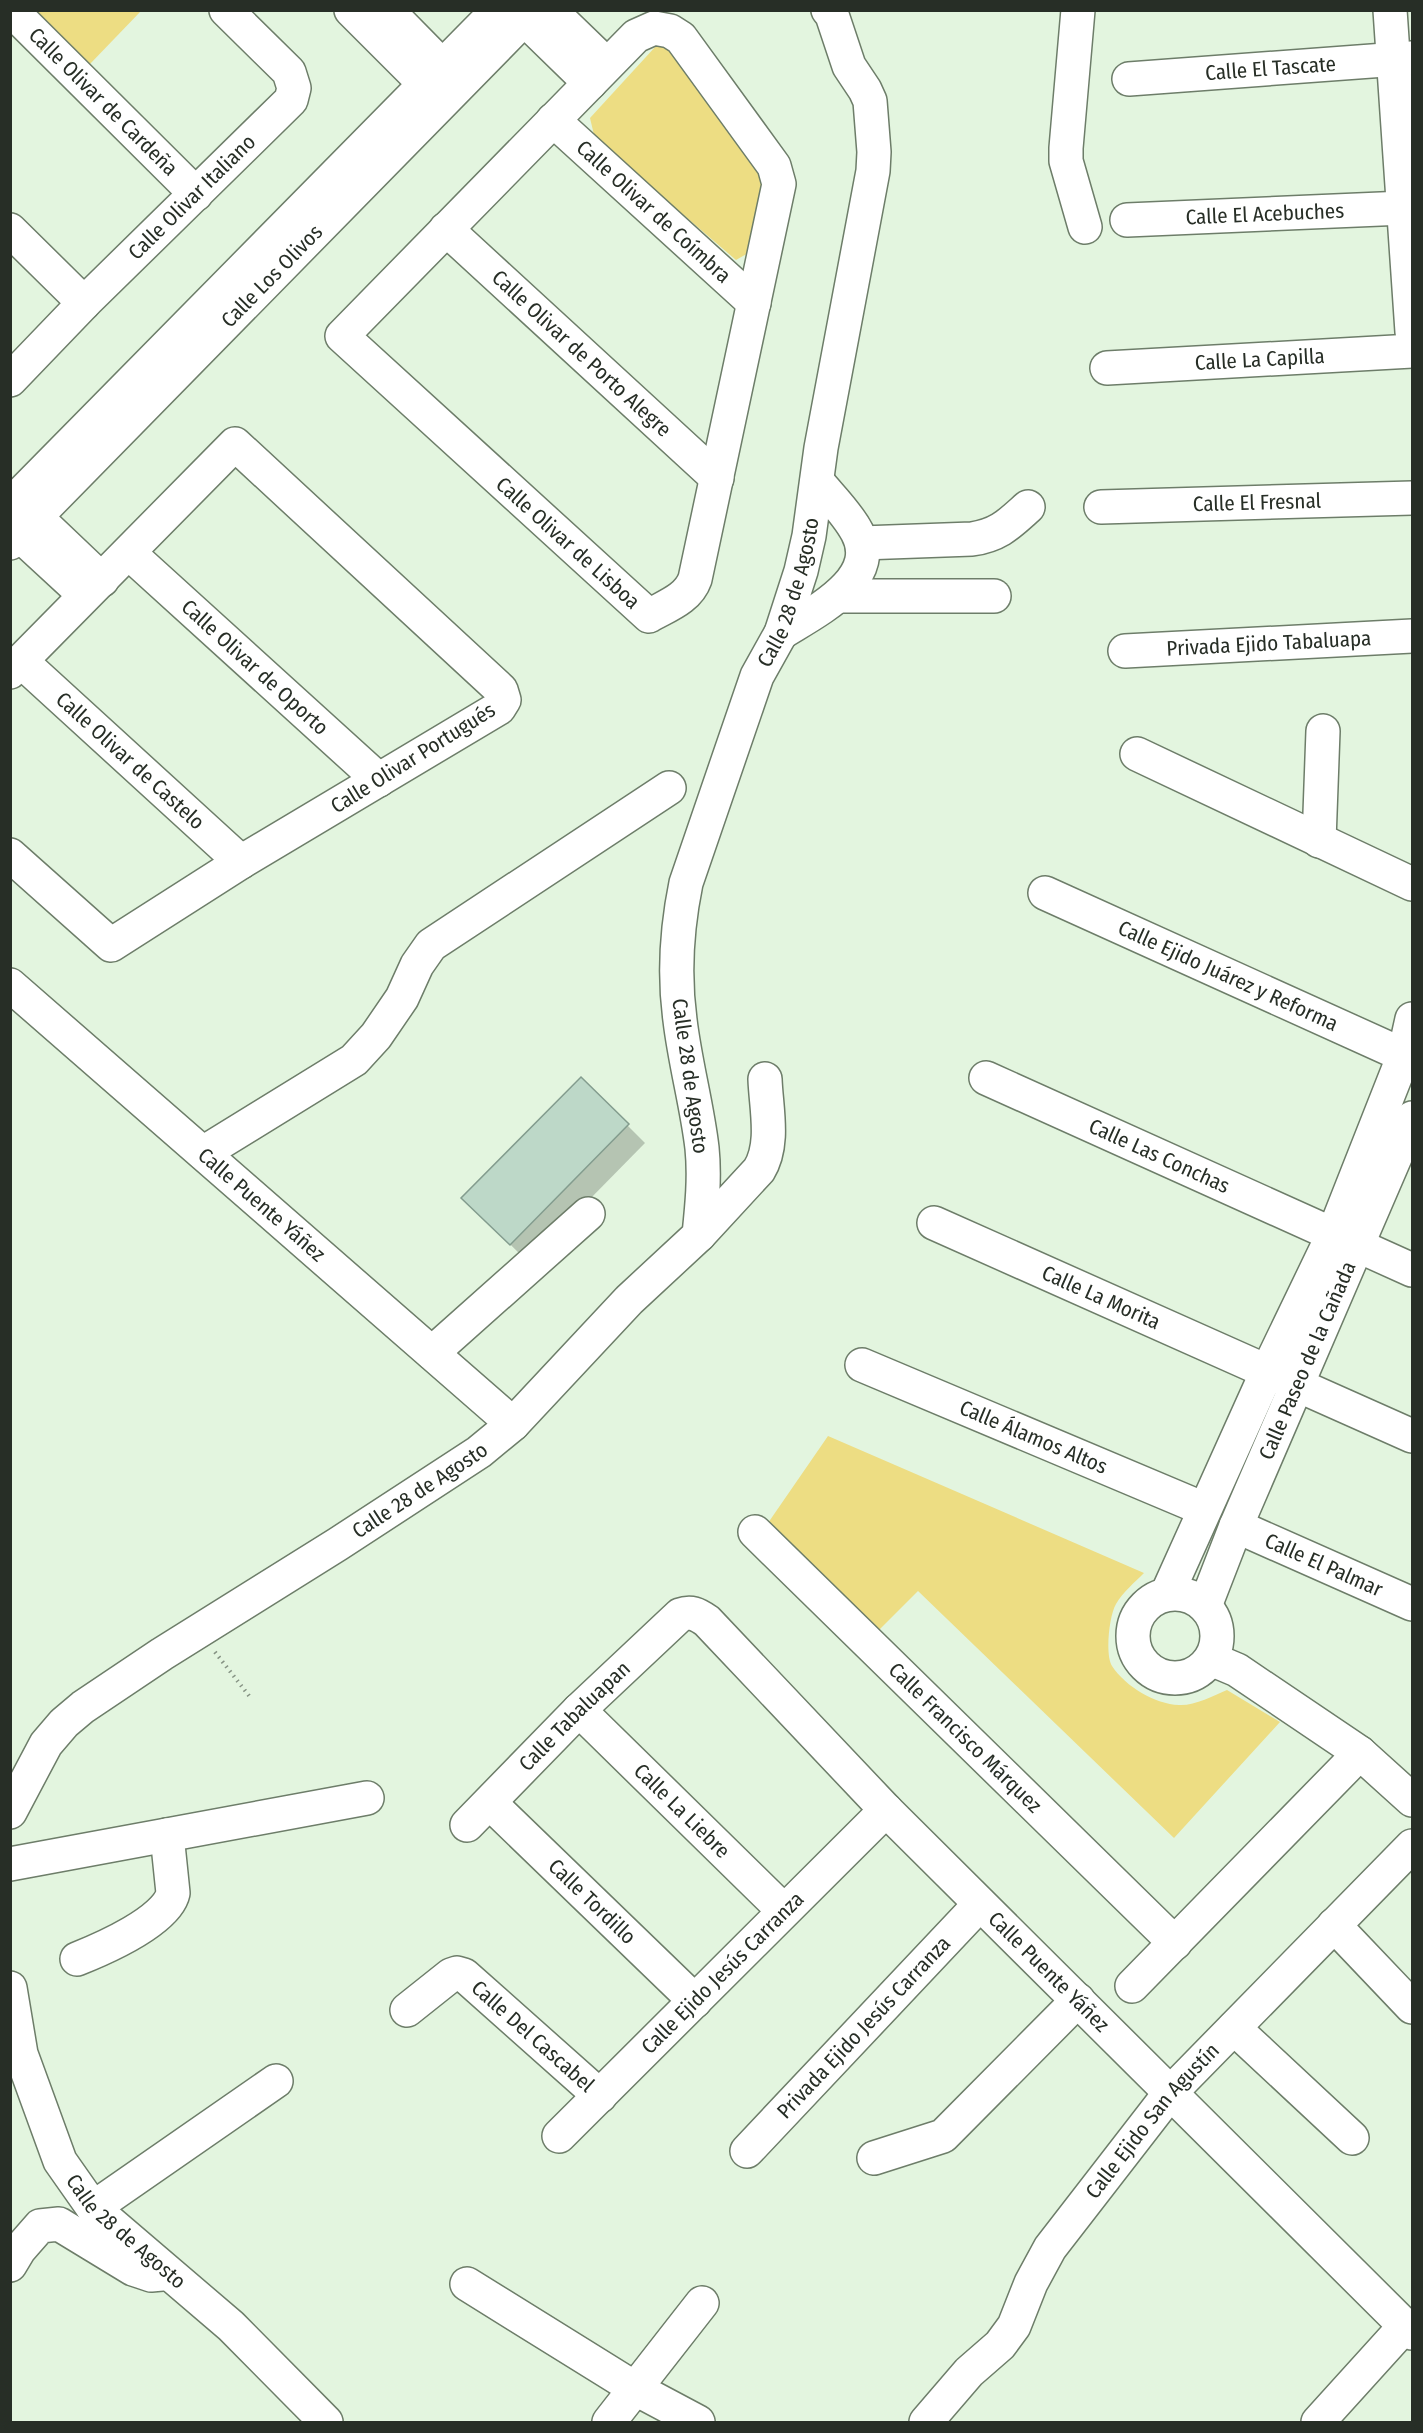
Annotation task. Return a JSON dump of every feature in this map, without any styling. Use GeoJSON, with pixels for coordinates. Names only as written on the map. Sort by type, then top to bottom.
{"type":"FeatureCollection","features":[{"type":"Feature","properties":{"kind":"street","name":"Calle Olivar de Cardeña"},"geometry":{"type":"LineString","coordinates":[[11,10],[196,194]]}},
{"type":"Feature","properties":{"kind":"street","name":"Calle Olivar Italiano"},"geometry":{"type":"LineString","coordinates":[[10,380],[84,303],[287,105],[294,88],[289,72],[226,10]]}},
{"type":"Feature","properties":{"kind":"street"},"geometry":{"type":"LineString","coordinates":[[351,10],[443,84]]}},
{"type":"Feature","properties":{"kind":"street"},"geometry":{"type":"LineString","coordinates":[[387,10],[443,84]]}},
{"type":"Feature","properties":{"kind":"street","name":"Calle 28 de Agosto"},"geometry":{"type":"LineString","coordinates":[[10,1812],[46,1744],[63,1723],[83,1707],[197,1631],[338,1544],[459,1465],[513,1424],[629,1300],[699,1235],[704,1176],[703,1157],[678,1003],[681,912],[686,883],[757,676],[781,633],[791,607],[809,536],[871,185],[874,152],[870,101],[849,66],[832,15],[828,10]]}},
{"type":"Feature","properties":{"kind":"street"},"geometry":{"type":"LineString","coordinates":[[1078,10],[1065,148],[1066,161],[1085,227]]}},
{"type":"Feature","properties":{"kind":"street"},"geometry":{"type":"LineString","coordinates":[[1390,10],[1403,59],[1404,208],[1413,332]]}},
{"type":"Feature","properties":{"kind":"street"},"geometry":{"type":"LineString","coordinates":[[524,12],[599,74]]}},
{"type":"Feature","properties":{"kind":"street","name":"Calle Los Olivos"},"geometry":{"type":"LineString","coordinates":[[17,521],[443,84],[524,12]]}},
{"type":"Feature","properties":{"kind":"street","name":"Calle Olivar de Lisboa"},"geometry":{"type":"LineString","coordinates":[[654,28],[675,34],[774,166],[779,184],[692,587],[686,595],[649,616],[342,336],[599,74],[643,32],[654,28]]}},
{"type":"Feature","properties":{"kind":"street","name":"Calle El Tascate"},"geometry":{"type":"LineString","coordinates":[[1129,79],[1403,59]]}},
{"type":"Feature","properties":{"kind":"street","name":"Calle Olivar de Coímbra"},"geometry":{"type":"LineString","coordinates":[[553,120],[754,303]]}},
{"type":"Feature","properties":{"kind":"street","name":"Calle El Acebuches"},"geometry":{"type":"LineString","coordinates":[[1127,220],[1404,208]]}},
{"type":"Feature","properties":{"kind":"street","name":"Calle Olivar de Porto Alegre"},"geometry":{"type":"LineString","coordinates":[[446,229],[717,478]]}},
{"type":"Feature","properties":{"kind":"street"},"geometry":{"type":"LineString","coordinates":[[10,230],[84,303]]}},
{"type":"Feature","properties":{"kind":"street","name":"Calle La Capilla"},"geometry":{"type":"LineString","coordinates":[[1107,368],[1413,351]]}},
{"type":"Feature","properties":{"kind":"street","name":"Calle Olivar Portugués"},"geometry":{"type":"LineString","coordinates":[[10,855],[111,945],[241,862],[499,708],[504,700],[501,690],[235,444],[16,666]]}},
{"type":"Feature","properties":{"kind":"street"},"geometry":{"type":"LineString","coordinates":[[781,633],[838,596],[857,575],[861,564],[861,543],[858,534],[846,515],[817,481]]}},
{"type":"Feature","properties":{"kind":"street","name":"Calle El Fresnal"},"geometry":{"type":"LineString","coordinates":[[1101,507],[1413,498]]}},
{"type":"Feature","properties":{"kind":"street"},"geometry":{"type":"LineString","coordinates":[[861,543],[972,539],[989,536],[999,532],[1028,507]]}},
{"type":"Feature","properties":{"kind":"street"},"geometry":{"type":"LineString","coordinates":[[17,521],[93,587]]}},
{"type":"Feature","properties":{"kind":"street","name":"Calle Olivar de Oporto"},"geometry":{"type":"LineString","coordinates":[[129,553],[379,780]]}},
{"type":"Feature","properties":{"kind":"street"},"geometry":{"type":"LineString","coordinates":[[838,596],[994,596]]}},
{"type":"Feature","properties":{"kind":"street","name":"Privada Ejido Tabaluapa"},"geometry":{"type":"LineString","coordinates":[[1125,651],[1413,636]]}},
{"type":"Feature","properties":{"kind":"street","name":"Calle Olivar de Castelo"},"geometry":{"type":"LineString","coordinates":[[16,666],[241,862]]}},
{"type":"Feature","properties":{"kind":"street"},"geometry":{"type":"LineString","coordinates":[[1319,841],[1323,731]]}},
{"type":"Feature","properties":{"kind":"street"},"geometry":{"type":"LineString","coordinates":[[1137,754],[1413,884]]}},
{"type":"Feature","properties":{"kind":"street"},"geometry":{"type":"LineString","coordinates":[[203,1153],[354,1060],[376,1036],[402,998],[417,965],[431,945],[669,788]]}},
{"type":"Feature","properties":{"kind":"street","name":"Calle Ejido Juárez y Reforma"},"geometry":{"type":"LineString","coordinates":[[1045,893],[1408,1057]]}},
{"type":"Feature","properties":{"kind":"street","name":"Calle Puente Yáñez"},"geometry":{"type":"LineString","coordinates":[[10,985],[513,1424]]}},
{"type":"Feature","properties":{"kind":"street","name":"Calle Paseo de la Cañada"},"geometry":{"type":"LineString","coordinates":[[1205,1606],[1236,1526],[1299,1385],[1408,1057],[1413,1020]]}},
{"type":"Feature","properties":{"kind":"street","name":"Calle Las Conchas"},"geometry":{"type":"LineString","coordinates":[[986,1078],[1413,1270]]}},
{"type":"Feature","properties":{"kind":"street"},"geometry":{"type":"LineString","coordinates":[[699,1235],[759,1170],[766,1159],[768,1143],[765,1079]]}},
{"type":"Feature","properties":{"kind":"street","name":"Calle Paseo de la Cañada"},"geometry":{"type":"LineString","coordinates":[[1167,1594],[1267,1372],[1346,1240],[1404,1165],[1413,1118]]}},
{"type":"Feature","properties":{"kind":"street"},"geometry":{"type":"LineString","coordinates":[[432,1353],[588,1214]]}},
{"type":"Feature","properties":{"kind":"street","name":"Calle La Morita"},"geometry":{"type":"LineString","coordinates":[[934,1223],[1413,1436]]}},
{"type":"Feature","properties":{"kind":"street","name":"Calle Álamos Altos"},"geometry":{"type":"LineString","coordinates":[[862,1365],[1204,1509]]}},
{"type":"Feature","properties":{"kind":"street","name":"Calle El Palmar"},"geometry":{"type":"LineString","coordinates":[[1236,1526],[1413,1604]]}},
{"type":"Feature","properties":{"kind":"street","name":"Calle Francisco Márquez"},"geometry":{"type":"LineString","coordinates":[[754,1532],[1175,1943]]}},
{"type":"Feature","properties":{"kind":"street"},"geometry":{"type":"LineString","coordinates":[[1167,1594],[1181,1594],[1194,1598],[1205,1606],[1214,1618],[1217,1632],[1217,1646],[1211,1659],[1189,1676],[1175,1678],[1161,1676],[1148,1668],[1139,1658],[1134,1645],[1133,1632],[1136,1619],[1149,1603],[1167,1594]]}},
{"type":"Feature","properties":{"kind":"street","name":"Calle Puente Yáñez"},"geometry":{"type":"LineString","coordinates":[[686,1612],[707,1621],[886,1810],[1409,2330]]}},
{"type":"Feature","properties":{"kind":"street","name":"Calle Tabaluapan"},"geometry":{"type":"LineString","coordinates":[[478,1814],[579,1710],[680,1615],[686,1612]]}},
{"type":"Feature","properties":{"kind":"street"},"geometry":{"type":"LineString","coordinates":[[1211,1659],[1237,1670],[1360,1753],[1413,1800]]}},
{"type":"Feature","properties":{"kind":"street","name":"Calle La Liebre"},"geometry":{"type":"LineString","coordinates":[[579,1710],[784,1911]]}},
{"type":"Feature","properties":{"kind":"street"},"geometry":{"type":"LineString","coordinates":[[1132,1986],[1360,1753]]}},
{"type":"Feature","properties":{"kind":"street"},"geometry":{"type":"LineString","coordinates":[[10,1864],[367,1798]]}},
{"type":"Feature","properties":{"kind":"street","name":"Calle Ejido Jesús Carranza"},"geometry":{"type":"LineString","coordinates":[[559,2136],[886,1810]]}},
{"type":"Feature","properties":{"kind":"street","name":"Calle Tordillo"},"geometry":{"type":"LineString","coordinates":[[478,1814],[695,2001]]}},
{"type":"Feature","properties":{"kind":"street"},"geometry":{"type":"LineString","coordinates":[[76,1959],[100,1950],[155,1918],[171,1902],[174,1893],[167,1835]]}},
{"type":"Feature","properties":{"kind":"street","name":"Calle Ejido San Agustín"},"geometry":{"type":"LineString","coordinates":[[926,2422],[969,2372],[1000,2345],[1014,2326],[1031,2283],[1050,2248],[1170,2093],[1413,1846]]}},
{"type":"Feature","properties":{"kind":"street","name":"Privada Ejido Jesús Carranza"},"geometry":{"type":"LineString","coordinates":[[747,2151],[980,1904]]}},
{"type":"Feature","properties":{"kind":"street"},"geometry":{"type":"LineString","coordinates":[[1334,1925],[1413,2007]]}},
{"type":"Feature","properties":{"kind":"street","name":"Calle Del Cascabel"},"geometry":{"type":"LineString","coordinates":[[407,2010],[451,1975],[458,1973],[464,1975],[600,2096]]}},
{"type":"Feature","properties":{"kind":"street","name":"Calle 28 de Agosto"},"geometry":{"type":"LineString","coordinates":[[10,1988],[21,2054],[60,2161],[93,2208],[231,2326],[326,2422]]}},
{"type":"Feature","properties":{"kind":"street"},"geometry":{"type":"LineString","coordinates":[[874,2158],[942,2136],[1077,2000]]}},
{"type":"Feature","properties":{"kind":"street"},"geometry":{"type":"LineString","coordinates":[[1234,2028],[1352,2138]]}},
{"type":"Feature","properties":{"kind":"street"},"geometry":{"type":"LineString","coordinates":[[93,2208],[276,2081]]}},
{"type":"Feature","properties":{"kind":"street"},"geometry":{"type":"LineString","coordinates":[[10,2265],[19,2250],[40,2226],[59,2224],[133,2269],[152,2276],[169,2272]]}},
{"type":"Feature","properties":{"kind":"street"},"geometry":{"type":"LineString","coordinates":[[467,2284],[636,2389],[698,2422]]}},
{"type":"Feature","properties":{"kind":"street"},"geometry":{"type":"LineString","coordinates":[[609,2422],[702,2304]]}},
{"type":"Feature","properties":{"kind":"street"},"geometry":{"type":"LineString","coordinates":[[1318,2422],[1409,2330]]}},
{"type":"Feature","properties":{"kind":"path"},"geometry":{"type":"LineString","coordinates":[[197,1631],[250,1696]]}},
{"type":"Feature","properties":{"kind":"shaded area"},"geometry":{"type":"Polygon","coordinates":[[[35,11],[141,11],[89,65],[35,11]]]}},
{"type":"Feature","properties":{"kind":"shaded area"},"geometry":{"type":"Polygon","coordinates":[[[656,46],[676,48],[767,173],[750,252],[736,260],[595,139],[590,118],[656,46]]]}},
{"type":"Feature","properties":{"kind":"shaded area"},"geometry":{"type":"Polygon","coordinates":[[[828,1436],[1144,1573],[1116,1604],[1111,1617],[1109,1653],[1112,1666],[1118,1674],[1142,1693],[1170,1704],[1191,1704],[1227,1690],[1280,1722],[1174,1838],[918,1591],[877,1632],[768,1523],[828,1436]]]}},
{"type":"Feature","properties":{"kind":"building"},"geometry":{"type":"Polygon","coordinates":[[[581,1077],[629,1124],[510,1245],[461,1198],[581,1077]]]}}]}
